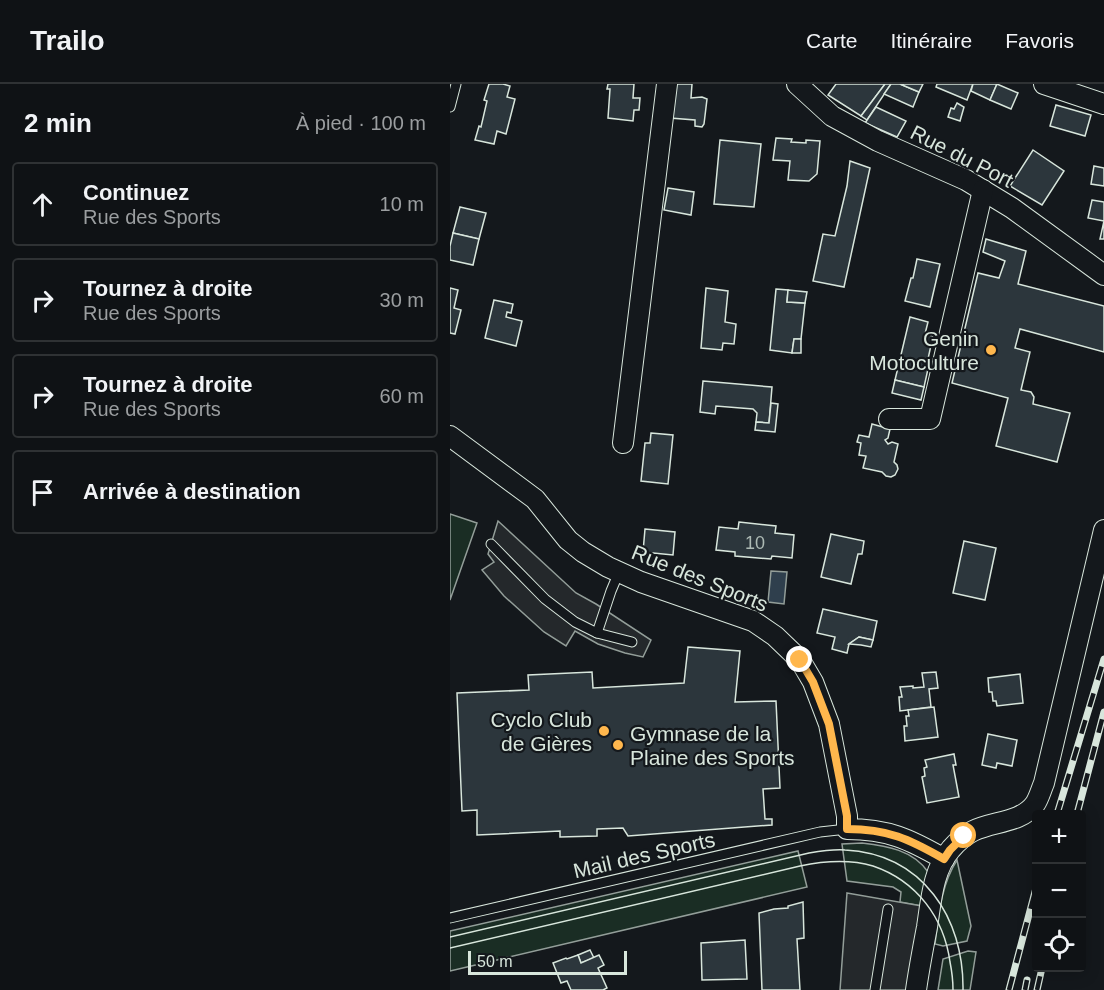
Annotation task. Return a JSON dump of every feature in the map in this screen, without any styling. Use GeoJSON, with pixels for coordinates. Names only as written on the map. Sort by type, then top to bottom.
{"type":"FeatureCollection","features":[{"type":"Feature","properties":{"kind":"street"},"geometry":{"type":"LineString","coordinates":[[623,443],[667,84]]}},
{"type":"Feature","properties":{"kind":"street","name":"Rue du Port"},"geometry":{"type":"LineString","coordinates":[[797,84],[832,116],[878,141],[966,180],[1012,208],[1104,275]]}},
{"type":"Feature","properties":{"kind":"street"},"geometry":{"type":"LineString","coordinates":[[1044,84],[1104,104]]}},
{"type":"Feature","properties":{"kind":"street"},"geometry":{"type":"LineString","coordinates":[[890,419],[930,419],[983,190]]}},
{"type":"Feature","properties":{"kind":"street","name":"Rue des Sports"},"geometry":{"type":"LineString","coordinates":[[450,436],[536,499],[568,540],[583,552],[641,582],[753,621],[775,636],[800,660],[813,682],[829,724],[847,816],[847,829]]}},
{"type":"Feature","properties":{"kind":"street"},"geometry":{"type":"LineString","coordinates":[[916,990],[933,893],[944,859],[964,836],[986,826],[1022,815],[1039,798],[1104,530]]}},
{"type":"Feature","properties":{"kind":"street"},"geometry":{"type":"LineString","coordinates":[[847,829],[887,832],[944,859]]}},
{"type":"Feature","properties":{"kind":"lane"},"geometry":{"type":"LineString","coordinates":[[450,107],[456,84]]}},
{"type":"Feature","properties":{"kind":"lane"},"geometry":{"type":"LineString","coordinates":[[491,544],[545,599],[575,622],[597,633],[632,642]]}},
{"type":"Feature","properties":{"kind":"lane"},"geometry":{"type":"LineString","coordinates":[[597,633],[619,572]]}},
{"type":"Feature","properties":{"kind":"lane","name":"Mail des Sports"},"geometry":{"type":"LineString","coordinates":[[450,918],[820,832],[847,829]]}},
{"type":"Feature","properties":{"kind":"lane"},"geometry":{"type":"LineString","coordinates":[[875,990],[888,909]]}},
{"type":"Feature","properties":{"kind":"green space"},"geometry":{"type":"Polygon","coordinates":[[[450,514],[477,523],[450,600],[450,514]]]}},
{"type":"Feature","properties":{"kind":"green space"},"geometry":{"type":"Polygon","coordinates":[[[862,843],[899,850],[922,865],[928,872],[922,906],[900,902],[901,892],[893,887],[847,881],[842,844],[862,843]]]}},
{"type":"Feature","properties":{"kind":"green space"},"geometry":{"type":"Polygon","coordinates":[[[798,851],[807,887],[450,971],[450,931],[798,851]]]}},
{"type":"Feature","properties":{"kind":"green space"},"geometry":{"type":"Polygon","coordinates":[[[957,860],[971,926],[967,941],[943,946],[935,944],[940,911],[947,879],[957,860]]]}},
{"type":"Feature","properties":{"kind":"green space"},"geometry":{"type":"Polygon","coordinates":[[[968,951],[976,952],[970,990],[938,990],[943,959],[968,951]]]}},
{"type":"Feature","properties":{"kind":"shaded area"},"geometry":{"type":"Polygon","coordinates":[[[498,521],[576,593],[651,640],[643,657],[598,644],[575,631],[566,646],[544,632],[504,596],[482,570],[494,562],[488,554],[498,521]]]}},
{"type":"Feature","properties":{"kind":"shaded area"},"geometry":{"type":"Polygon","coordinates":[[[847,893],[922,906],[907,990],[840,990],[847,893]]]}},
{"type":"Feature","properties":{"kind":"water"},"geometry":{"type":"Polygon","coordinates":[[[771,571],[787,572],[784,604],[768,602],[771,571]]]}},
{"type":"Feature","properties":{"kind":"building"},"geometry":{"type":"Polygon","coordinates":[[[489,84],[510,86],[507,97],[515,99],[506,134],[497,131],[494,144],[475,140],[479,126],[481,127],[487,101],[484,100],[489,84]]]}},
{"type":"Feature","properties":{"kind":"building"},"geometry":{"type":"Polygon","coordinates":[[[608,84],[634,84],[633,98],[640,98],[639,110],[634,110],[633,121],[608,118],[610,89],[607,89],[608,84]]]}},
{"type":"Feature","properties":{"kind":"building"},"geometry":{"type":"Polygon","coordinates":[[[667,84],[692,84],[691,98],[707,99],[702,127],[695,126],[695,120],[670,118],[667,84]]]}},
{"type":"Feature","properties":{"kind":"building"},"geometry":{"type":"Polygon","coordinates":[[[836,84],[885,84],[861,116],[828,95],[836,84]]]}},
{"type":"Feature","properties":{"kind":"building"},"geometry":{"type":"Polygon","coordinates":[[[885,84],[891,84],[867,120],[861,116],[885,84]]]}},
{"type":"Feature","properties":{"kind":"building"},"geometry":{"type":"Polygon","coordinates":[[[891,84],[900,84],[919,92],[913,107],[884,94],[891,84]]]}},
{"type":"Feature","properties":{"kind":"building"},"geometry":{"type":"Polygon","coordinates":[[[900,84],[923,84],[919,92],[900,84]]]}},
{"type":"Feature","properties":{"kind":"building"},"geometry":{"type":"Polygon","coordinates":[[[937,84],[973,84],[967,100],[936,87],[937,84]]]}},
{"type":"Feature","properties":{"kind":"building"},"geometry":{"type":"Polygon","coordinates":[[[973,84],[997,84],[990,100],[971,91],[973,84]]]}},
{"type":"Feature","properties":{"kind":"building"},"geometry":{"type":"Polygon","coordinates":[[[997,84],[1018,93],[1011,109],[990,100],[997,84]]]}},
{"type":"Feature","properties":{"kind":"building"},"geometry":{"type":"Polygon","coordinates":[[[957,103],[964,107],[960,121],[948,117],[951,108],[954,109],[957,103]]]}},
{"type":"Feature","properties":{"kind":"building"},"geometry":{"type":"Polygon","coordinates":[[[1056,105],[1091,115],[1085,136],[1050,126],[1056,105]]]}},
{"type":"Feature","properties":{"kind":"building"},"geometry":{"type":"Polygon","coordinates":[[[876,107],[906,121],[897,137],[865,123],[876,107]]]}},
{"type":"Feature","properties":{"kind":"building"},"geometry":{"type":"Polygon","coordinates":[[[776,138],[792,139],[791,142],[820,141],[817,174],[809,181],[788,180],[790,161],[773,160],[776,138]]]}},
{"type":"Feature","properties":{"kind":"building"},"geometry":{"type":"Polygon","coordinates":[[[720,140],[761,144],[754,207],[714,204],[720,140]]]}},
{"type":"Feature","properties":{"kind":"building"},"geometry":{"type":"Polygon","coordinates":[[[1033,150],[1064,171],[1042,205],[1010,186],[1033,150]]]}},
{"type":"Feature","properties":{"kind":"building"},"geometry":{"type":"Polygon","coordinates":[[[850,161],[870,168],[844,287],[813,281],[823,234],[835,236],[847,186],[850,161]]]}},
{"type":"Feature","properties":{"kind":"building"},"geometry":{"type":"Polygon","coordinates":[[[1094,166],[1104,168],[1104,186],[1091,184],[1094,166]]]}},
{"type":"Feature","properties":{"kind":"building"},"geometry":{"type":"Polygon","coordinates":[[[668,188],[694,192],[691,215],[664,210],[668,188]]]}},
{"type":"Feature","properties":{"kind":"building"},"geometry":{"type":"Polygon","coordinates":[[[1092,200],[1104,202],[1104,221],[1088,218],[1092,200]]]}},
{"type":"Feature","properties":{"kind":"building"},"geometry":{"type":"Polygon","coordinates":[[[460,207],[486,213],[479,239],[453,233],[460,207]]]}},
{"type":"Feature","properties":{"kind":"building"},"geometry":{"type":"Polygon","coordinates":[[[1104,221],[1104,239],[1100,239],[1104,221]]]}},
{"type":"Feature","properties":{"kind":"building"},"geometry":{"type":"Polygon","coordinates":[[[453,233],[479,239],[473,265],[450,260],[453,233]]]}},
{"type":"Feature","properties":{"kind":"building","name":"Genin Motoculture"},"geometry":{"type":"Polygon","coordinates":[[[986,239],[1026,251],[1018,284],[1104,306],[1104,352],[1020,329],[1015,348],[1030,352],[1021,390],[1031,392],[1034,397],[1033,404],[1070,413],[1057,462],[996,446],[1008,398],[952,383],[978,273],[999,278],[1005,261],[983,252],[986,239]]]}},
{"type":"Feature","properties":{"kind":"building"},"geometry":{"type":"Polygon","coordinates":[[[917,259],[940,264],[930,307],[905,301],[917,259]]]}},
{"type":"Feature","properties":{"kind":"building"},"geometry":{"type":"Polygon","coordinates":[[[450,288],[458,290],[454,308],[461,310],[455,334],[450,333],[450,288]]]}},
{"type":"Feature","properties":{"kind":"building"},"geometry":{"type":"Polygon","coordinates":[[[706,288],[728,291],[725,322],[736,324],[734,344],[723,343],[722,350],[701,348],[706,288]]]}},
{"type":"Feature","properties":{"kind":"building"},"geometry":{"type":"Polygon","coordinates":[[[776,289],[788,290],[787,302],[805,303],[801,339],[794,339],[792,353],[770,350],[776,289]]]}},
{"type":"Feature","properties":{"kind":"building"},"geometry":{"type":"Polygon","coordinates":[[[788,290],[807,292],[805,303],[787,302],[788,290]]]}},
{"type":"Feature","properties":{"kind":"building"},"geometry":{"type":"Polygon","coordinates":[[[494,300],[513,304],[511,313],[507,312],[506,317],[522,321],[516,346],[485,338],[494,300]]]}},
{"type":"Feature","properties":{"kind":"building"},"geometry":{"type":"Polygon","coordinates":[[[910,317],[928,322],[925,334],[933,336],[924,387],[895,380],[910,317]]]}},
{"type":"Feature","properties":{"kind":"building"},"geometry":{"type":"Polygon","coordinates":[[[794,339],[801,339],[801,353],[792,353],[794,339]]]}},
{"type":"Feature","properties":{"kind":"building"},"geometry":{"type":"Polygon","coordinates":[[[895,380],[924,387],[921,400],[892,393],[895,380]]]}},
{"type":"Feature","properties":{"kind":"building"},"geometry":{"type":"Polygon","coordinates":[[[703,381],[772,387],[769,423],[756,422],[757,413],[753,409],[716,406],[715,414],[700,412],[703,381]]]}},
{"type":"Feature","properties":{"kind":"building"},"geometry":{"type":"Polygon","coordinates":[[[771,403],[778,404],[775,432],[755,430],[756,422],[769,423],[771,403]]]}},
{"type":"Feature","properties":{"kind":"building"},"geometry":{"type":"Polygon","coordinates":[[[872,424],[890,429],[888,438],[885,440],[888,444],[892,442],[898,444],[894,462],[898,469],[891,477],[882,472],[863,468],[866,456],[859,455],[861,443],[857,442],[859,435],[869,437],[872,424]]]}},
{"type":"Feature","properties":{"kind":"building"},"geometry":{"type":"Polygon","coordinates":[[[651,433],[673,435],[668,484],[641,481],[645,443],[650,443],[651,433]]]}},
{"type":"Feature","properties":{"kind":"building"},"geometry":{"type":"Polygon","coordinates":[[[739,522],[776,526],[775,533],[794,535],[792,558],[735,556],[735,552],[716,550],[719,527],[738,529],[739,522]]]}},
{"type":"Feature","properties":{"kind":"building"},"geometry":{"type":"Polygon","coordinates":[[[645,529],[675,532],[673,555],[643,552],[645,529]]]}},
{"type":"Feature","properties":{"kind":"building"},"geometry":{"type":"Polygon","coordinates":[[[831,534],[864,541],[862,554],[858,554],[851,584],[821,577],[831,534]]]}},
{"type":"Feature","properties":{"kind":"building"},"geometry":{"type":"Polygon","coordinates":[[[964,541],[996,548],[985,600],[953,593],[964,541]]]}},
{"type":"Feature","properties":{"kind":"building"},"geometry":{"type":"Polygon","coordinates":[[[823,609],[877,621],[873,640],[859,637],[849,644],[847,653],[832,649],[835,637],[817,633],[823,609]]]}},
{"type":"Feature","properties":{"kind":"building"},"geometry":{"type":"Polygon","coordinates":[[[859,637],[873,640],[871,647],[849,644],[859,637]]]}},
{"type":"Feature","properties":{"kind":"building","name":"Gymnase de la Plaine des Sports"},"geometry":{"type":"Polygon","coordinates":[[[688,647],[740,651],[735,702],[776,701],[780,788],[763,789],[765,819],[772,819],[772,825],[628,836],[623,828],[597,829],[597,836],[560,837],[560,831],[477,835],[477,810],[462,811],[457,693],[529,690],[528,675],[592,672],[593,688],[684,683],[688,647]]]}},
{"type":"Feature","properties":{"kind":"building"},"geometry":{"type":"Polygon","coordinates":[[[936,672],[938,688],[929,689],[931,707],[900,711],[899,697],[902,697],[900,687],[924,687],[922,673],[936,672]]]}},
{"type":"Feature","properties":{"kind":"building"},"geometry":{"type":"Polygon","coordinates":[[[1020,674],[1023,703],[997,706],[996,701],[993,701],[992,692],[989,692],[988,678],[1020,674]]]}},
{"type":"Feature","properties":{"kind":"building"},"geometry":{"type":"Polygon","coordinates":[[[934,707],[938,737],[905,741],[904,726],[907,726],[908,710],[934,707]]]}},
{"type":"Feature","properties":{"kind":"building"},"geometry":{"type":"Polygon","coordinates":[[[988,734],[1017,740],[1012,766],[997,763],[996,768],[982,765],[988,734]]]}},
{"type":"Feature","properties":{"kind":"building"},"geometry":{"type":"Polygon","coordinates":[[[954,754],[956,765],[953,765],[959,797],[927,803],[922,777],[925,776],[924,768],[927,767],[925,760],[954,754]]]}},
{"type":"Feature","properties":{"kind":"building"},"geometry":{"type":"Polygon","coordinates":[[[803,902],[804,938],[797,939],[800,990],[762,990],[759,913],[788,908],[788,906],[803,902]]]}},
{"type":"Feature","properties":{"kind":"building"},"geometry":{"type":"Polygon","coordinates":[[[745,940],[747,979],[702,980],[701,943],[745,940]]]}},
{"type":"Feature","properties":{"kind":"building"},"geometry":{"type":"Polygon","coordinates":[[[590,950],[594,958],[581,963],[578,955],[590,950]]]}},
{"type":"Feature","properties":{"kind":"building"},"geometry":{"type":"Polygon","coordinates":[[[578,955],[581,963],[599,955],[604,965],[598,968],[607,988],[571,990],[567,981],[561,983],[553,963],[578,955]]]}},
{"type":"Feature","properties":{"kind":"tram line"},"geometry":{"type":"LineString","coordinates":[[450,937],[809,853],[845,850],[873,854],[896,863],[917,877],[934,894],[947,915],[956,938],[963,990]]}},
{"type":"Feature","properties":{"kind":"tram line"},"geometry":{"type":"LineString","coordinates":[[450,948],[800,866],[827,862],[855,862],[873,866],[903,881],[926,903],[935,916],[947,946],[953,990]]}},
{"type":"Feature","properties":{"kind":"railway"},"geometry":{"type":"LineString","coordinates":[[1058,810],[1104,659]]}},
{"type":"Feature","properties":{"kind":"railway"},"geometry":{"type":"LineString","coordinates":[[1078,810],[1104,712]]}},
{"type":"Feature","properties":{"kind":"railway"},"geometry":{"type":"LineString","coordinates":[[1009,990],[1032,903]]}},
{"type":"Feature","properties":{"kind":"railway"},"geometry":{"type":"LineString","coordinates":[[1037,990],[1041,972]]}},
{"type":"Feature","properties":{"kind":"railway"},"geometry":{"type":"LineString","coordinates":[[1025,990],[1027,980]]}},
{"type":"Feature","properties":{"kind":"place","name":"Genin Motoculture"},"geometry":{"type":"Point","coordinates":[991,350]}},
{"type":"Feature","properties":{"kind":"place","name":"Cyclo Club de Gières"},"geometry":{"type":"Point","coordinates":[604,731]}},
{"type":"Feature","properties":{"kind":"place","name":"Gymnase de la Plaine des Sports"},"geometry":{"type":"Point","coordinates":[618,745]}},
{"type":"Feature","properties":{"kind":"route"},"geometry":{"type":"LineString","coordinates":[[800,660],[813,682],[829,724],[847,816],[847,829],[887,832],[944,859],[964,836]]}}]}
